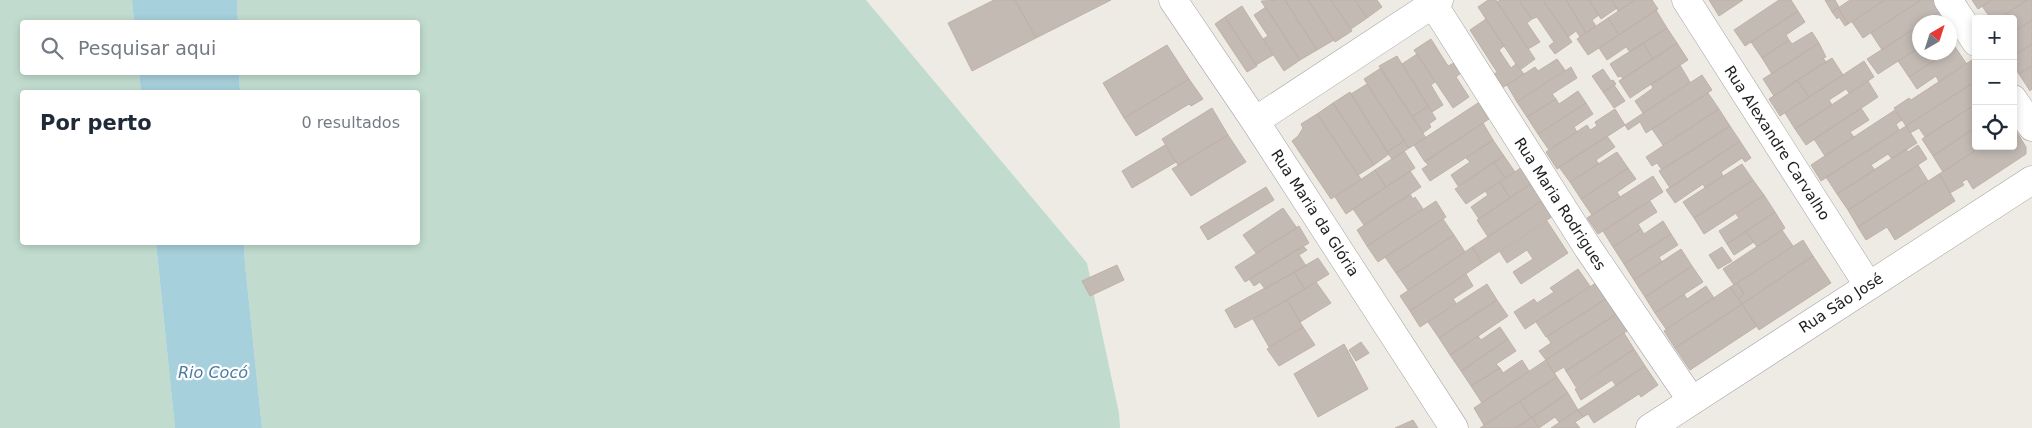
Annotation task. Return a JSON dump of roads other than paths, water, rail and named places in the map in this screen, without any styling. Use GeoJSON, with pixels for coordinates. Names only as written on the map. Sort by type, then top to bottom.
{"type":"FeatureCollection","features":[{"type":"Feature","properties":{"kind":"street","name":"Rua Maria da Glória"},"geometry":{"type":"LineString","coordinates":[[1173,0],[1255,121],[1454,428]]}},
{"type":"Feature","properties":{"kind":"street","name":"Rua Alexandre Carvalho"},"geometry":{"type":"LineString","coordinates":[[1686,0],[1868,285]]}},
{"type":"Feature","properties":{"kind":"street"},"geometry":{"type":"LineString","coordinates":[[1948,0],[1972,36]]}},
{"type":"Feature","properties":{"kind":"street"},"geometry":{"type":"LineString","coordinates":[[1255,121],[1436,2]]}},
{"type":"Feature","properties":{"kind":"street","name":"Rua Maria Rodrigues"},"geometry":{"type":"LineString","coordinates":[[1436,2],[1588,248],[1692,401]]}},
{"type":"Feature","properties":{"kind":"street"},"geometry":{"type":"LineString","coordinates":[[2017,105],[2032,127]]}},
{"type":"Feature","properties":{"kind":"street","name":"Rua São José"},"geometry":{"type":"LineString","coordinates":[[1650,428],[2032,180]]}},
{"type":"Feature","properties":{"kind":"water"},"geometry":{"type":"Polygon","coordinates":[[[132,0],[237,0],[238,20],[134,20],[132,0]]]}},
{"type":"Feature","properties":{"kind":"water"},"geometry":{"type":"Polygon","coordinates":[[[139,75],[239,75],[240,90],[141,90],[139,75]]]}},
{"type":"Feature","properties":{"kind":"water","name":"Rio Cocó"},"geometry":{"type":"Polygon","coordinates":[[[156,245],[244,245],[262,428],[175,428],[156,245]]]}}]}
